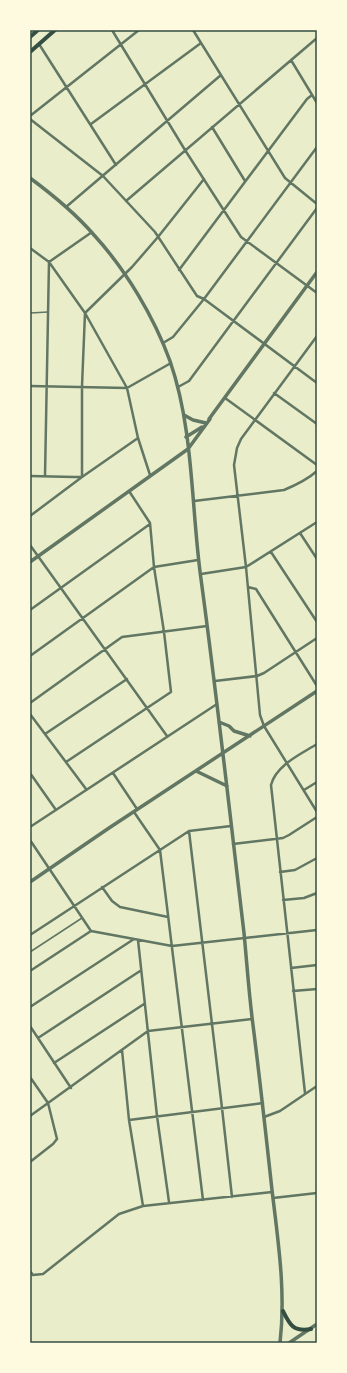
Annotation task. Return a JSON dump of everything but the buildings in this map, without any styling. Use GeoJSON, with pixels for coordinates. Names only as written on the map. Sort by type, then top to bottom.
{"type":"FeatureCollection","features":[{"type":"Feature","properties":{"kind":"main road"},"geometry":{"type":"LineString","coordinates":[[30,37],[38,30]]}},
{"type":"Feature","properties":{"kind":"main road"},"geometry":{"type":"LineString","coordinates":[[30,52],[55,30]]}},
{"type":"Feature","properties":{"kind":"main road"},"geometry":{"type":"LineString","coordinates":[[283,1310],[289,1323],[295,1328],[303,1330],[311,1328]]}},
{"type":"Feature","properties":{"kind":"street"},"geometry":{"type":"LineString","coordinates":[[112,30],[185,150],[241,237],[317,293]]}},
{"type":"Feature","properties":{"kind":"street"},"geometry":{"type":"LineString","coordinates":[[30,116],[139,30]]}},
{"type":"Feature","properties":{"kind":"street"},"geometry":{"type":"LineString","coordinates":[[194,30],[285,178],[317,204]]}},
{"type":"Feature","properties":{"kind":"street"},"geometry":{"type":"LineString","coordinates":[[126,201],[316,40]]}},
{"type":"Feature","properties":{"kind":"street"},"geometry":{"type":"LineString","coordinates":[[91,124],[201,43]]}},
{"type":"Feature","properties":{"kind":"street"},"geometry":{"type":"LineString","coordinates":[[39,44],[116,165]]}},
{"type":"Feature","properties":{"kind":"street"},"geometry":{"type":"LineString","coordinates":[[291,60],[317,104]]}},
{"type":"Feature","properties":{"kind":"street"},"geometry":{"type":"LineString","coordinates":[[66,207],[221,75]]}},
{"type":"Feature","properties":{"kind":"street"},"geometry":{"type":"LineString","coordinates":[[179,270],[307,99],[312,95]]}},
{"type":"Feature","properties":{"kind":"street"},"geometry":{"type":"LineString","coordinates":[[30,119],[103,176],[158,237],[197,296],[204,299],[317,382]]}},
{"type":"Feature","properties":{"kind":"street"},"geometry":{"type":"LineString","coordinates":[[212,127],[245,181]]}},
{"type":"Feature","properties":{"kind":"street"},"geometry":{"type":"LineString","coordinates":[[163,343],[173,337],[204,299],[317,147]]}},
{"type":"Feature","properties":{"kind":"street"},"geometry":{"type":"LineString","coordinates":[[30,178],[66,207],[92,232],[125,275],[150,316],[163,343],[178,387],[184,415],[194,500],[198,560],[215,681],[281,1265],[283,1310],[280,1343]]}},
{"type":"Feature","properties":{"kind":"street"},"geometry":{"type":"LineString","coordinates":[[82,476],[82,386],[85,314],[125,275],[158,237],[204,179]]}},
{"type":"Feature","properties":{"kind":"street"},"geometry":{"type":"LineString","coordinates":[[178,387],[189,380],[317,208]]}},
{"type":"Feature","properties":{"kind":"street"},"geometry":{"type":"LineString","coordinates":[[49,262],[92,232]]}},
{"type":"Feature","properties":{"kind":"street"},"geometry":{"type":"LineString","coordinates":[[30,248],[49,262],[85,314],[126,388],[138,438],[150,475]]}},
{"type":"Feature","properties":{"kind":"street"},"geometry":{"type":"LineString","coordinates":[[45,476],[49,262]]}},
{"type":"Feature","properties":{"kind":"street"},"geometry":{"type":"LineString","coordinates":[[30,562],[188,449],[317,272]]}},
{"type":"Feature","properties":{"kind":"street"},"geometry":{"type":"LineString","coordinates":[[316,338],[241,439],[235,456],[234,465],[258,676],[260,715],[264,726],[317,812]]}},
{"type":"Feature","properties":{"kind":"street"},"geometry":{"type":"LineString","coordinates":[[30,386],[126,388],[171,363]]}},
{"type":"Feature","properties":{"kind":"street"},"geometry":{"type":"LineString","coordinates":[[274,393],[317,424]]}},
{"type":"Feature","properties":{"kind":"street"},"geometry":{"type":"LineString","coordinates":[[225,398],[317,465]]}},
{"type":"Feature","properties":{"kind":"street"},"geometry":{"type":"LineString","coordinates":[[184,415],[193,420],[206,423]]}},
{"type":"Feature","properties":{"kind":"street"},"geometry":{"type":"LineString","coordinates":[[186,436],[202,427],[210,419]]}},
{"type":"Feature","properties":{"kind":"street"},"geometry":{"type":"LineString","coordinates":[[30,516],[82,476],[138,438]]}},
{"type":"Feature","properties":{"kind":"street"},"geometry":{"type":"LineString","coordinates":[[194,500],[284,490],[312,476],[317,471]]}},
{"type":"Feature","properties":{"kind":"street"},"geometry":{"type":"LineString","coordinates":[[30,476],[74,478],[82,476]]}},
{"type":"Feature","properties":{"kind":"street"},"geometry":{"type":"LineString","coordinates":[[66,762],[171,692],[154,567],[150,523],[129,490]]}},
{"type":"Feature","properties":{"kind":"street"},"geometry":{"type":"LineString","coordinates":[[200,574],[246,567],[317,522]]}},
{"type":"Feature","properties":{"kind":"street"},"geometry":{"type":"LineString","coordinates":[[30,610],[150,523]]}},
{"type":"Feature","properties":{"kind":"street"},"geometry":{"type":"LineString","coordinates":[[300,533],[317,559]]}},
{"type":"Feature","properties":{"kind":"street"},"geometry":{"type":"LineString","coordinates":[[30,545],[168,736]]}},
{"type":"Feature","properties":{"kind":"street"},"geometry":{"type":"LineString","coordinates":[[271,552],[317,622]]}},
{"type":"Feature","properties":{"kind":"street"},"geometry":{"type":"LineString","coordinates":[[30,656],[154,567],[198,560]]}},
{"type":"Feature","properties":{"kind":"street"},"geometry":{"type":"LineString","coordinates":[[248,587],[256,589],[317,686]]}},
{"type":"Feature","properties":{"kind":"street"},"geometry":{"type":"LineString","coordinates":[[30,703],[122,637],[207,626]]}},
{"type":"Feature","properties":{"kind":"street"},"geometry":{"type":"LineString","coordinates":[[215,681],[258,676],[317,638]]}},
{"type":"Feature","properties":{"kind":"street"},"geometry":{"type":"LineString","coordinates":[[45,734],[127,679]]}},
{"type":"Feature","properties":{"kind":"street"},"geometry":{"type":"LineString","coordinates":[[30,882],[317,692]]}},
{"type":"Feature","properties":{"kind":"street"},"geometry":{"type":"LineString","coordinates":[[30,827],[217,704]]}},
{"type":"Feature","properties":{"kind":"street"},"geometry":{"type":"LineString","coordinates":[[30,714],[86,789]]}},
{"type":"Feature","properties":{"kind":"street"},"geometry":{"type":"LineString","coordinates":[[219,722],[230,726],[234,731],[250,736]]}},
{"type":"Feature","properties":{"kind":"street"},"geometry":{"type":"LineString","coordinates":[[305,1093],[270,784],[273,777],[287,763],[317,744]]}},
{"type":"Feature","properties":{"kind":"street"},"geometry":{"type":"LineString","coordinates":[[196,771],[226,786]]}},
{"type":"Feature","properties":{"kind":"street"},"geometry":{"type":"LineString","coordinates":[[30,773],[56,810]]}},
{"type":"Feature","properties":{"kind":"street"},"geometry":{"type":"LineString","coordinates":[[113,773],[160,850],[203,1200]]}},
{"type":"Feature","properties":{"kind":"street"},"geometry":{"type":"LineString","coordinates":[[304,790],[317,782]]}},
{"type":"Feature","properties":{"kind":"street"},"geometry":{"type":"LineString","coordinates":[[233,844],[276,839],[289,835],[317,817]]}},
{"type":"Feature","properties":{"kind":"street"},"geometry":{"type":"LineString","coordinates":[[30,935],[189,831],[231,826]]}},
{"type":"Feature","properties":{"kind":"street"},"geometry":{"type":"LineString","coordinates":[[189,831],[232,1197]]}},
{"type":"Feature","properties":{"kind":"street"},"geometry":{"type":"LineString","coordinates":[[30,840],[91,931],[172,946],[317,930]]}},
{"type":"Feature","properties":{"kind":"street"},"geometry":{"type":"LineString","coordinates":[[280,872],[295,870],[317,858]]}},
{"type":"Feature","properties":{"kind":"street"},"geometry":{"type":"LineString","coordinates":[[102,887],[115,905],[168,917]]}},
{"type":"Feature","properties":{"kind":"street"},"geometry":{"type":"LineString","coordinates":[[283,900],[304,898],[317,893]]}},
{"type":"Feature","properties":{"kind":"street"},"geometry":{"type":"LineString","coordinates":[[30,971],[91,931]]}},
{"type":"Feature","properties":{"kind":"street"},"geometry":{"type":"LineString","coordinates":[[136,940],[169,1202]]}},
{"type":"Feature","properties":{"kind":"street"},"geometry":{"type":"LineString","coordinates":[[30,1007],[136,940]]}},
{"type":"Feature","properties":{"kind":"street"},"geometry":{"type":"LineString","coordinates":[[291,968],[317,965]]}},
{"type":"Feature","properties":{"kind":"street"},"geometry":{"type":"LineString","coordinates":[[38,1038],[140,971]]}},
{"type":"Feature","properties":{"kind":"street"},"geometry":{"type":"LineString","coordinates":[[293,991],[317,989]]}},
{"type":"Feature","properties":{"kind":"street"},"geometry":{"type":"LineString","coordinates":[[54,1063],[144,1004]]}},
{"type":"Feature","properties":{"kind":"street"},"geometry":{"type":"LineString","coordinates":[[30,1116],[71,1088],[148,1031],[252,1019]]}},
{"type":"Feature","properties":{"kind":"street"},"geometry":{"type":"LineString","coordinates":[[30,1026],[71,1088]]}},
{"type":"Feature","properties":{"kind":"street"},"geometry":{"type":"LineString","coordinates":[[122,1050],[129,1120],[142,1206]]}},
{"type":"Feature","properties":{"kind":"street"},"geometry":{"type":"LineString","coordinates":[[30,1077],[48,1104],[57,1140],[30,1162]]}},
{"type":"Feature","properties":{"kind":"street"},"geometry":{"type":"LineString","coordinates":[[264,1117],[280,1111],[317,1086]]}},
{"type":"Feature","properties":{"kind":"street"},"geometry":{"type":"LineString","coordinates":[[129,1120],[263,1103]]}},
{"type":"Feature","properties":{"kind":"street"},"geometry":{"type":"LineString","coordinates":[[30,1271],[33,1275],[43,1274],[119,1214],[142,1206],[272,1192]]}},
{"type":"Feature","properties":{"kind":"street"},"geometry":{"type":"LineString","coordinates":[[273,1198],[317,1193]]}},
{"type":"Feature","properties":{"kind":"street"},"geometry":{"type":"LineString","coordinates":[[289,1343],[317,1324]]}},
{"type":"Feature","properties":{"kind":"lane"},"geometry":{"type":"LineString","coordinates":[[30,313],[48,312]]}},
{"type":"Feature","properties":{"kind":"lane"},"geometry":{"type":"LineString","coordinates":[[30,952],[82,918]]}}]}
